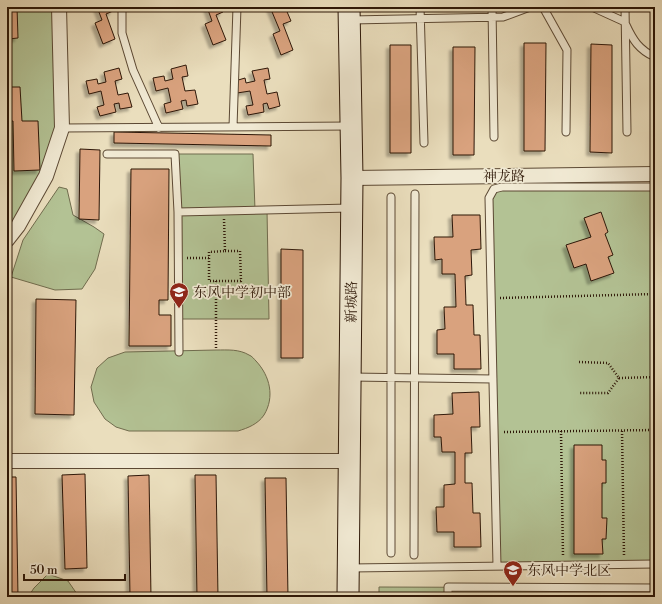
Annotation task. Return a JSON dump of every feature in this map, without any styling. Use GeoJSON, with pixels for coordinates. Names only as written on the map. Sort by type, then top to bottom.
{"type":"FeatureCollection","features":[{"type":"Feature","properties":{"kind":"street"},"geometry":{"type":"LineString","coordinates":[[7,240],[18,226],[46,176],[62,128],[59,7]]}},
{"type":"Feature","properties":{"kind":"street","name":"新城路"},"geometry":{"type":"LineString","coordinates":[[348,597],[352,208],[349,14]]}},
{"type":"Feature","properties":{"kind":"street","name":"神龙路"},"geometry":{"type":"LineString","coordinates":[[352,178],[655,174]]}},
{"type":"Feature","properties":{"kind":"street"},"geometry":{"type":"LineString","coordinates":[[7,461],[349,461]]}},
{"type":"Feature","properties":{"kind":"lane"},"geometry":{"type":"LineString","coordinates":[[122,7],[122,33],[133,70],[159,128]]}},
{"type":"Feature","properties":{"kind":"lane"},"geometry":{"type":"LineString","coordinates":[[233,127],[237,7]]}},
{"type":"Feature","properties":{"kind":"lane"},"geometry":{"type":"LineString","coordinates":[[420,7],[424,143]]}},
{"type":"Feature","properties":{"kind":"lane"},"geometry":{"type":"LineString","coordinates":[[492,7],[494,137]]}},
{"type":"Feature","properties":{"kind":"lane"},"geometry":{"type":"LineString","coordinates":[[349,14],[421,19],[503,17],[530,7]]}},
{"type":"Feature","properties":{"kind":"lane"},"geometry":{"type":"LineString","coordinates":[[543,7],[567,50],[566,132]]}},
{"type":"Feature","properties":{"kind":"lane"},"geometry":{"type":"LineString","coordinates":[[592,7],[625,22]]}},
{"type":"Feature","properties":{"kind":"lane"},"geometry":{"type":"LineString","coordinates":[[625,7],[627,132]]}},
{"type":"Feature","properties":{"kind":"lane"},"geometry":{"type":"LineString","coordinates":[[629,7],[625,22],[630,34],[637,45],[655,57]]}},
{"type":"Feature","properties":{"kind":"lane"},"geometry":{"type":"LineString","coordinates":[[62,128],[351,126]]}},
{"type":"Feature","properties":{"kind":"lane"},"geometry":{"type":"LineString","coordinates":[[107,154],[175,154],[178,212],[179,352]]}},
{"type":"Feature","properties":{"kind":"lane"},"geometry":{"type":"LineString","coordinates":[[497,566],[489,198],[494,190],[502,187],[655,187]]}},
{"type":"Feature","properties":{"kind":"lane"},"geometry":{"type":"LineString","coordinates":[[414,555],[415,194]]}},
{"type":"Feature","properties":{"kind":"lane"},"geometry":{"type":"LineString","coordinates":[[391,197],[391,553]]}},
{"type":"Feature","properties":{"kind":"lane"},"geometry":{"type":"LineString","coordinates":[[178,212],[352,208]]}},
{"type":"Feature","properties":{"kind":"lane"},"geometry":{"type":"LineString","coordinates":[[350,377],[493,379]]}},
{"type":"Feature","properties":{"kind":"lane"},"geometry":{"type":"LineString","coordinates":[[348,568],[655,564]]}},
{"type":"Feature","properties":{"kind":"lane"},"geometry":{"type":"LineString","coordinates":[[448,597],[448,587],[655,588]]}},
{"type":"Feature","properties":{"kind":"path"},"geometry":{"type":"LineString","coordinates":[[224,211],[225,252]]}},
{"type":"Feature","properties":{"kind":"path"},"geometry":{"type":"LineString","coordinates":[[209,252],[225,252],[240,252],[241,281],[209,281],[209,252]]}},
{"type":"Feature","properties":{"kind":"path"},"geometry":{"type":"LineString","coordinates":[[178,257],[209,258]]}},
{"type":"Feature","properties":{"kind":"path"},"geometry":{"type":"LineString","coordinates":[[216,281],[216,350]]}},
{"type":"Feature","properties":{"kind":"path"},"geometry":{"type":"LineString","coordinates":[[491,299],[655,294]]}},
{"type":"Feature","properties":{"kind":"path"},"geometry":{"type":"LineString","coordinates":[[580,362],[608,363],[619,378]]}},
{"type":"Feature","properties":{"kind":"path"},"geometry":{"type":"LineString","coordinates":[[619,378],[655,377]]}},
{"type":"Feature","properties":{"kind":"path"},"geometry":{"type":"LineString","coordinates":[[580,393],[608,393],[619,378]]}},
{"type":"Feature","properties":{"kind":"path"},"geometry":{"type":"LineString","coordinates":[[494,432],[655,430]]}},
{"type":"Feature","properties":{"kind":"path"},"geometry":{"type":"LineString","coordinates":[[561,431],[564,566]]}},
{"type":"Feature","properties":{"kind":"path"},"geometry":{"type":"LineString","coordinates":[[622,431],[624,565]]}},
{"type":"Feature","properties":{"kind":"green space"},"geometry":{"type":"Polygon","coordinates":[[[7,7],[59,7],[62,128],[7,240],[7,7]]]}},
{"type":"Feature","properties":{"kind":"green space"},"geometry":{"type":"Polygon","coordinates":[[[175,154],[253,154],[255,210],[267,210],[269,319],[178,319],[175,154]]]}},
{"type":"Feature","properties":{"kind":"green space"},"geometry":{"type":"Polygon","coordinates":[[[59,187],[67,189],[73,215],[104,234],[95,269],[82,289],[55,290],[11,277],[23,240],[59,187]]]}},
{"type":"Feature","properties":{"kind":"green space"},"geometry":{"type":"Polygon","coordinates":[[[655,187],[655,564],[497,566],[489,198],[494,189],[655,187]]]}},
{"type":"Feature","properties":{"kind":"green space"},"geometry":{"type":"Polygon","coordinates":[[[229,350],[245,353],[254,358],[265,373],[268,380],[270,394],[267,408],[262,418],[249,427],[238,431],[129,431],[116,427],[105,419],[94,402],[91,387],[97,368],[108,358],[125,352],[229,350]]]}},
{"type":"Feature","properties":{"kind":"green space"},"geometry":{"type":"Polygon","coordinates":[[[48,574],[68,581],[77,594],[86,597],[28,597],[34,588],[48,574]]]}},
{"type":"Feature","properties":{"kind":"green space"},"geometry":{"type":"Polygon","coordinates":[[[379,587],[655,588],[655,597],[379,597],[379,587]]]}},
{"type":"Feature","properties":{"kind":"building"},"geometry":{"type":"Polygon","coordinates":[[[7,7],[17,7],[18,38],[8,39],[9,87],[20,87],[22,121],[38,121],[40,170],[14,171],[13,121],[7,121],[7,7]]]}},
{"type":"Feature","properties":{"kind":"building"},"geometry":{"type":"Polygon","coordinates":[[[97,7],[112,7],[113,11],[106,14],[115,39],[103,44],[95,23],[102,20],[97,7]]]}},
{"type":"Feature","properties":{"kind":"building"},"geometry":{"type":"Polygon","coordinates":[[[207,7],[221,7],[223,12],[216,15],[226,40],[213,45],[205,24],[212,21],[207,7]]]}},
{"type":"Feature","properties":{"kind":"building"},"geometry":{"type":"Polygon","coordinates":[[[270,7],[285,7],[291,21],[283,24],[293,50],[281,55],[273,34],[280,31],[270,7]]]}},
{"type":"Feature","properties":{"kind":"building"},"geometry":{"type":"Polygon","coordinates":[[[524,43],[546,43],[545,151],[524,151],[524,43]]]}},
{"type":"Feature","properties":{"kind":"building"},"geometry":{"type":"Polygon","coordinates":[[[591,44],[612,45],[612,153],[590,152],[591,44]]]}},
{"type":"Feature","properties":{"kind":"building"},"geometry":{"type":"Polygon","coordinates":[[[390,45],[411,45],[411,153],[390,153],[390,45]]]}},
{"type":"Feature","properties":{"kind":"building"},"geometry":{"type":"Polygon","coordinates":[[[453,47],[475,47],[474,155],[453,155],[453,47]]]}},
{"type":"Feature","properties":{"kind":"building"},"geometry":{"type":"Polygon","coordinates":[[[186,65],[188,76],[182,77],[185,91],[195,90],[198,104],[187,106],[186,100],[181,101],[183,109],[166,113],[164,104],[171,102],[168,88],[156,91],[153,78],[164,76],[165,81],[173,79],[171,69],[186,65]]]}},
{"type":"Feature","properties":{"kind":"building"},"geometry":{"type":"Polygon","coordinates":[[[119,68],[122,79],[115,81],[118,95],[128,93],[132,107],[120,109],[119,103],[114,104],[116,112],[100,116],[97,107],[104,105],[101,91],[89,94],[86,81],[97,79],[98,84],[106,82],[104,72],[119,68]]]}},
{"type":"Feature","properties":{"kind":"building"},"geometry":{"type":"Polygon","coordinates":[[[268,68],[270,79],[264,80],[267,94],[277,92],[280,106],[269,109],[267,103],[263,104],[264,112],[248,115],[246,106],[253,105],[250,91],[237,93],[235,81],[245,78],[246,83],[255,81],[252,71],[268,68]]]}},
{"type":"Feature","properties":{"kind":"building"},"geometry":{"type":"Polygon","coordinates":[[[114,132],[271,135],[271,146],[114,143],[114,132]]]}},
{"type":"Feature","properties":{"kind":"building"},"geometry":{"type":"Polygon","coordinates":[[[80,149],[100,150],[99,220],[79,219],[80,149]]]}},
{"type":"Feature","properties":{"kind":"building"},"geometry":{"type":"Polygon","coordinates":[[[131,169],[169,169],[168,300],[159,300],[159,315],[171,315],[171,346],[129,346],[131,169]]]}},
{"type":"Feature","properties":{"kind":"building"},"geometry":{"type":"Polygon","coordinates":[[[601,212],[608,232],[605,234],[613,255],[608,257],[614,273],[591,281],[586,264],[574,268],[566,245],[591,237],[584,218],[601,212]]]}},
{"type":"Feature","properties":{"kind":"building"},"geometry":{"type":"Polygon","coordinates":[[[452,215],[480,215],[481,249],[471,250],[472,275],[465,276],[466,305],[473,305],[474,335],[480,335],[481,369],[454,369],[454,354],[437,354],[437,330],[445,329],[444,307],[456,307],[455,274],[442,274],[442,259],[435,260],[434,237],[453,237],[452,215]]]}},
{"type":"Feature","properties":{"kind":"building"},"geometry":{"type":"Polygon","coordinates":[[[281,249],[303,250],[303,358],[281,358],[281,249]]]}},
{"type":"Feature","properties":{"kind":"building"},"geometry":{"type":"Polygon","coordinates":[[[36,299],[76,300],[74,415],[35,414],[36,299]]]}},
{"type":"Feature","properties":{"kind":"building"},"geometry":{"type":"Polygon","coordinates":[[[479,392],[480,427],[471,427],[472,453],[465,453],[465,483],[472,483],[473,513],[480,513],[481,547],[454,547],[454,532],[437,532],[436,507],[444,507],[444,485],[455,484],[455,452],[442,452],[441,437],[434,437],[434,415],[453,414],[452,393],[479,392]]]}},
{"type":"Feature","properties":{"kind":"building"},"geometry":{"type":"Polygon","coordinates":[[[574,445],[602,445],[602,460],[606,460],[606,483],[602,483],[602,518],[607,518],[606,539],[602,539],[603,554],[574,554],[574,445]]]}},
{"type":"Feature","properties":{"kind":"building"},"geometry":{"type":"Polygon","coordinates":[[[85,474],[87,568],[65,569],[62,475],[85,474]]]}},
{"type":"Feature","properties":{"kind":"building"},"geometry":{"type":"Polygon","coordinates":[[[149,475],[151,597],[130,597],[128,476],[149,475]]]}},
{"type":"Feature","properties":{"kind":"building"},"geometry":{"type":"Polygon","coordinates":[[[195,475],[216,475],[218,597],[197,597],[195,475]]]}},
{"type":"Feature","properties":{"kind":"building"},"geometry":{"type":"Polygon","coordinates":[[[7,477],[16,477],[18,597],[7,597],[7,477]]]}},
{"type":"Feature","properties":{"kind":"building"},"geometry":{"type":"Polygon","coordinates":[[[265,478],[286,478],[288,597],[267,597],[265,478]]]}},
{"type":"Feature","properties":{"kind":"place","name":"东风中学初中部"},"geometry":{"type":"Point","coordinates":[179,309]}},
{"type":"Feature","properties":{"kind":"place","name":"东风中学北区"},"geometry":{"type":"Point","coordinates":[513,587]}}]}
